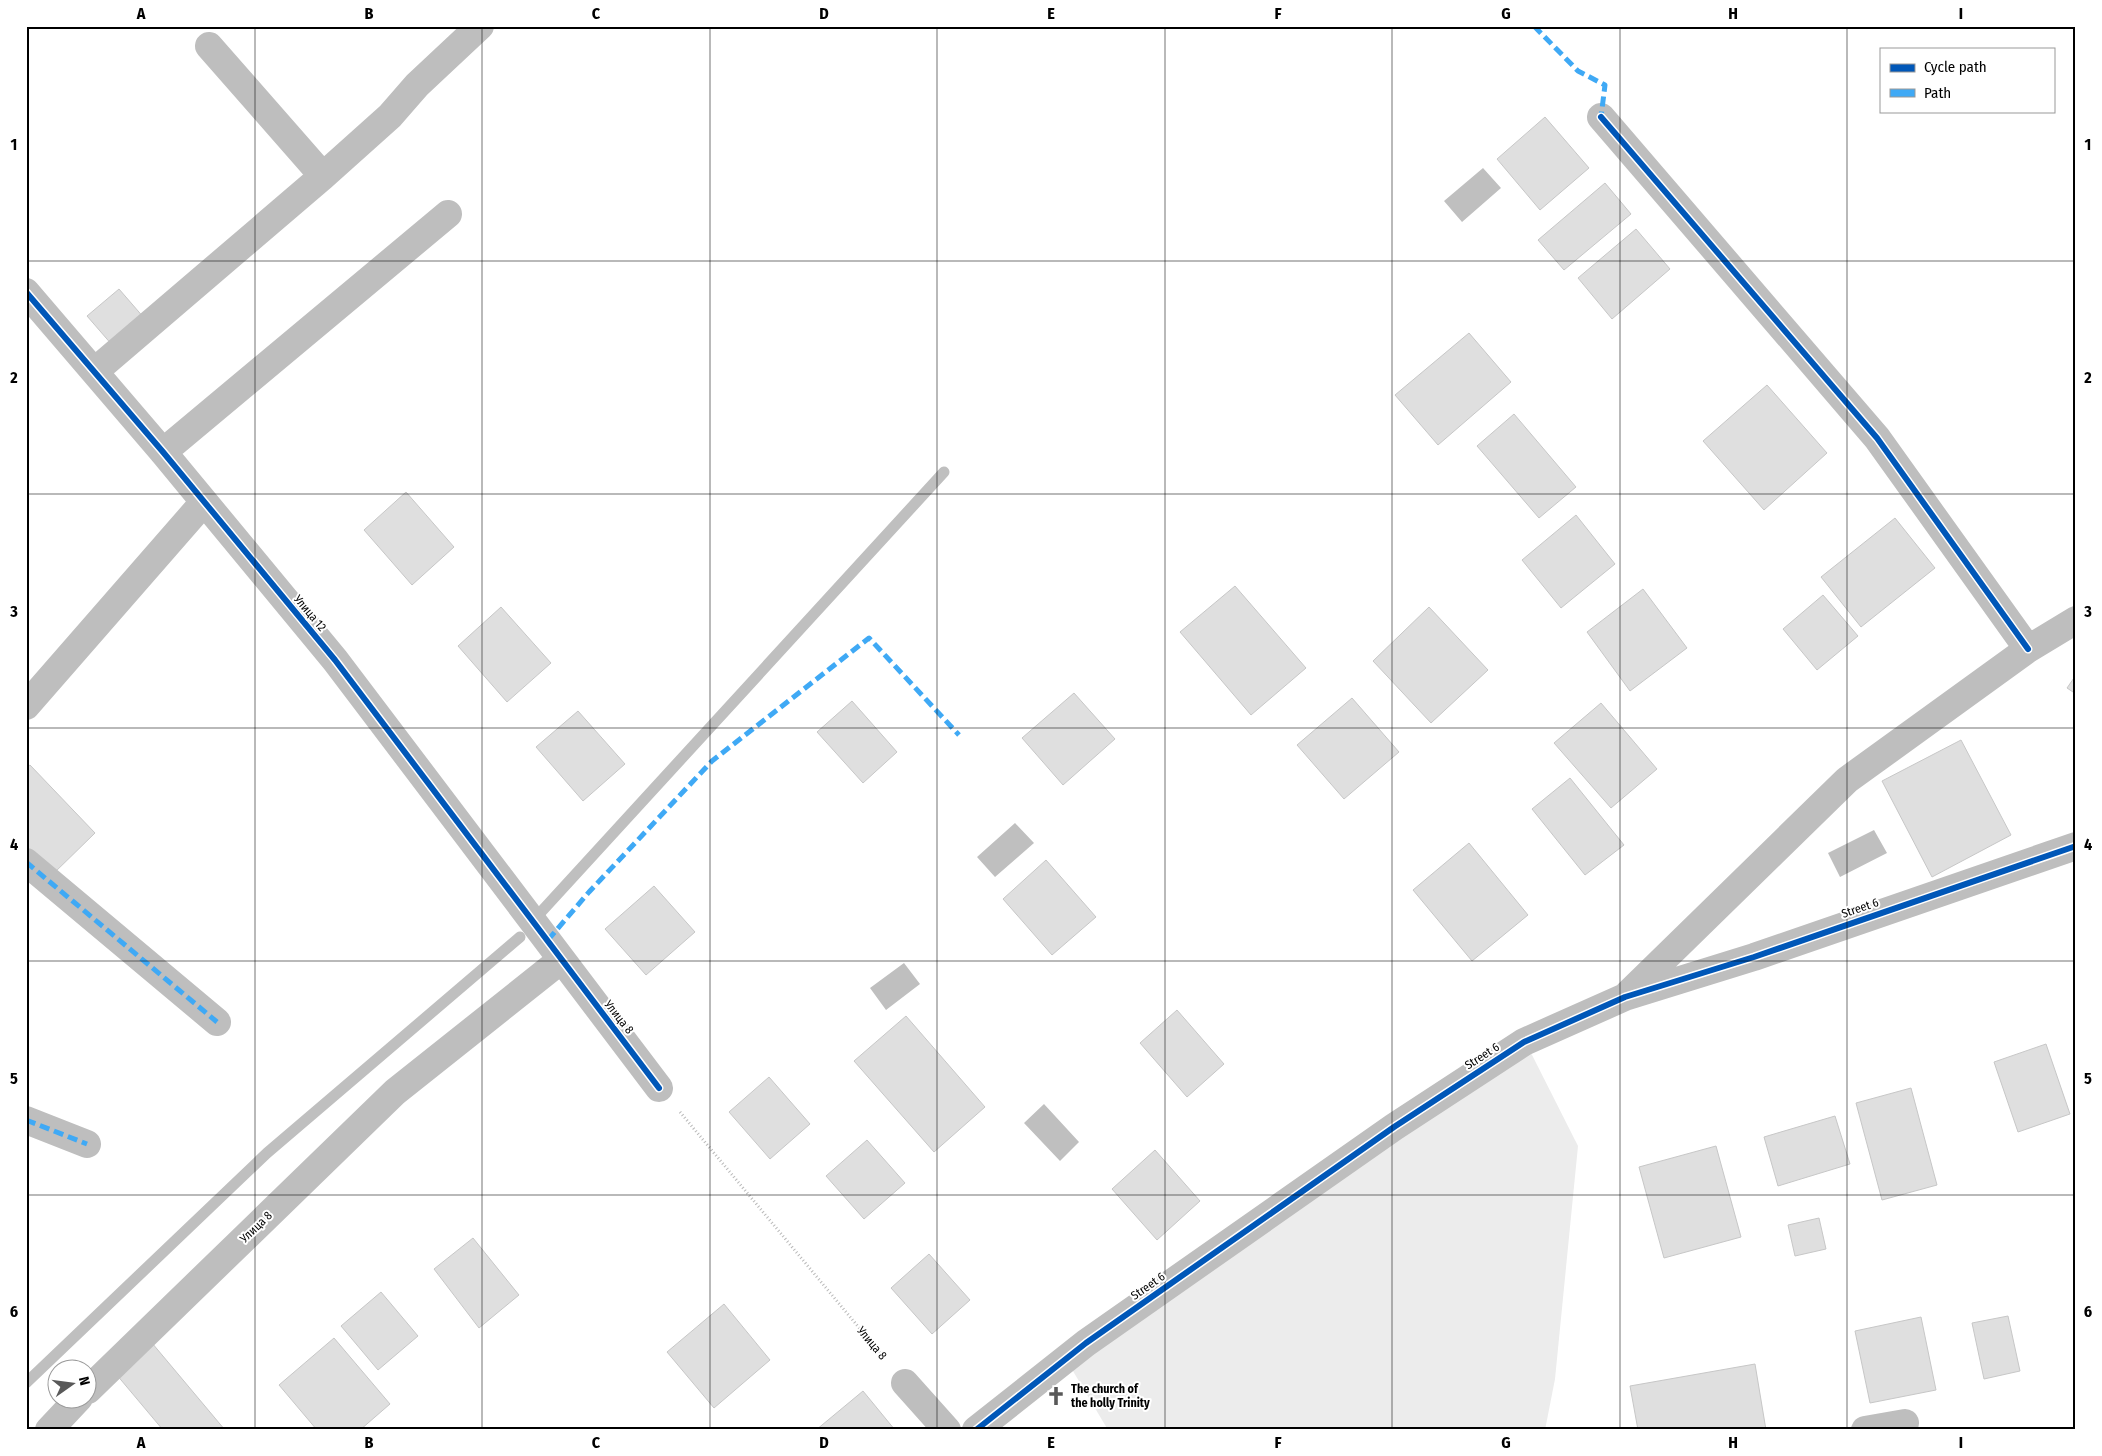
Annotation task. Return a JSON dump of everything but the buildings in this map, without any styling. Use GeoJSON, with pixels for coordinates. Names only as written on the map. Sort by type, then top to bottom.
{"type":"FeatureCollection","features":[{"type":"Feature","properties":{"kind":"street"},"geometry":{"type":"LineString","coordinates":[[95,371],[323,176],[390,116],[417,85],[480,26]]}},
{"type":"Feature","properties":{"kind":"street"},"geometry":{"type":"LineString","coordinates":[[209,46],[323,176]]}},
{"type":"Feature","properties":{"kind":"street"},"geometry":{"type":"LineString","coordinates":[[1601,116],[1877,438],[2028,649]]}},
{"type":"Feature","properties":{"kind":"street"},"geometry":{"type":"LineString","coordinates":[[163,452],[448,214]]}},
{"type":"Feature","properties":{"kind":"street","name":"Улица 12"},"geometry":{"type":"LineString","coordinates":[[26,292],[95,371],[335,660],[548,940],[561,960]]}},
{"type":"Feature","properties":{"kind":"street"},"geometry":{"type":"LineString","coordinates":[[26,706],[204,502]]}},
{"type":"Feature","properties":{"kind":"street"},"geometry":{"type":"LineString","coordinates":[[1625,997],[1847,780],[2028,649],[2076,620]]}},
{"type":"Feature","properties":{"kind":"street","name":"Street 6"},"geometry":{"type":"LineString","coordinates":[[976,1430],[1086,1343],[1394,1128],[1524,1042],[1625,997],[1754,957],[2076,846]]}},
{"type":"Feature","properties":{"kind":"street"},"geometry":{"type":"LineString","coordinates":[[26,862],[217,1022]]}},
{"type":"Feature","properties":{"kind":"street","name":"Улица 8"},"geometry":{"type":"LineString","coordinates":[[98,1380],[395,1092],[561,960],[660,1088]]}},
{"type":"Feature","properties":{"kind":"street"},"geometry":{"type":"LineString","coordinates":[[26,1120],[87,1144]]}},
{"type":"Feature","properties":{"kind":"street"},"geometry":{"type":"LineString","coordinates":[[905,1383],[947,1430]]}},
{"type":"Feature","properties":{"kind":"street"},"geometry":{"type":"LineString","coordinates":[[49,1430],[70,1408]]}},
{"type":"Feature","properties":{"kind":"street"},"geometry":{"type":"LineString","coordinates":[[1866,1430],[1905,1423]]}},
{"type":"Feature","properties":{"kind":"shaded area"},"geometry":{"type":"Polygon","coordinates":[[[1483,168],[1501,188],[1462,222],[1444,201],[1483,168]]]}},
{"type":"Feature","properties":{"kind":"shaded area"},"geometry":{"type":"Polygon","coordinates":[[[1015,823],[1034,843],[995,877],[977,857],[1015,823]]]}},
{"type":"Feature","properties":{"kind":"shaded area"},"geometry":{"type":"Polygon","coordinates":[[[1874,830],[1887,853],[1840,877],[1828,853],[1874,830]]]}},
{"type":"Feature","properties":{"kind":"shaded area"},"geometry":{"type":"Polygon","coordinates":[[[904,963],[920,984],[886,1010],[870,988],[904,963]]]}},
{"type":"Feature","properties":{"kind":"shaded area"},"geometry":{"type":"Polygon","coordinates":[[[1528,1047],[1578,1146],[1555,1379],[1545,1430],[1108,1430],[1067,1361],[1528,1047]]]}},
{"type":"Feature","properties":{"kind":"shaded area"},"geometry":{"type":"Polygon","coordinates":[[[1044,1104],[1079,1142],[1060,1161],[1024,1123],[1044,1104]]]}},
{"type":"Feature","properties":{"kind":"waterway"},"geometry":{"type":"LineString","coordinates":[[541,912],[944,472]]}},
{"type":"Feature","properties":{"kind":"waterway"},"geometry":{"type":"LineString","coordinates":[[26,1383],[267,1153],[520,937]]}},
{"type":"Feature","properties":{"kind":"marked path"},"geometry":{"type":"LineString","coordinates":[[1534,26],[1578,71],[1605,85],[1601,117],[1603,119]]}},
{"type":"Feature","properties":{"kind":"marked path"},"geometry":{"type":"LineString","coordinates":[[548,940],[589,892],[712,761],[869,638],[959,735]]}},
{"type":"Feature","properties":{"kind":"marked path"},"geometry":{"type":"LineString","coordinates":[[26,862],[217,1022]]}},
{"type":"Feature","properties":{"kind":"marked path"},"geometry":{"type":"LineString","coordinates":[[26,1120],[87,1144]]}},
{"type":"Feature","properties":{"kind":"cycle path"},"geometry":{"type":"LineString","coordinates":[[1601,117],[1877,438],[2028,649]]}},
{"type":"Feature","properties":{"kind":"cycle path"},"geometry":{"type":"LineString","coordinates":[[26,292],[163,452],[335,660],[659,1088]]}},
{"type":"Feature","properties":{"kind":"cycle path"},"geometry":{"type":"LineString","coordinates":[[976,1430],[1086,1343],[1394,1127],[1524,1042],[1625,997],[1754,957],[2076,846]]}},
{"type":"Feature","properties":{"kind":"place","name":"Тhe church of the holly Trinity"},"geometry":{"type":"Point","coordinates":[1056,1396]}}]}
